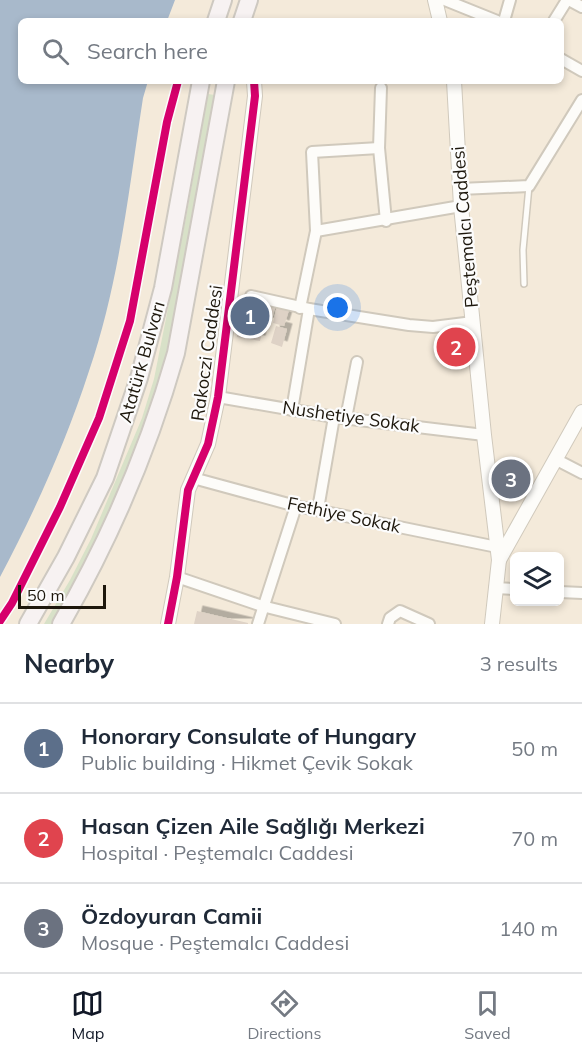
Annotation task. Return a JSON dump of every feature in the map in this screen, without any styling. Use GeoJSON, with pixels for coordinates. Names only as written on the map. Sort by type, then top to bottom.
{"type":"FeatureCollection","features":[{"type":"Feature","properties":{"kind":"main road"},"geometry":{"type":"LineString","coordinates":[[217,18],[223,0]]}},
{"type":"Feature","properties":{"kind":"main road"},"geometry":{"type":"LineString","coordinates":[[243,18],[249,0]]}},
{"type":"Feature","properties":{"kind":"main road","name":"Atatürk Bulvarı"},"geometry":{"type":"LineString","coordinates":[[28,624],[66,557],[105,478],[139,378],[163,288],[200,84]]}},
{"type":"Feature","properties":{"kind":"main road","name":"Atatürk Bulvarı"},"geometry":{"type":"LineString","coordinates":[[61,624],[104,545],[129,489],[165,393],[176,353],[225,84]]}},
{"type":"Feature","properties":{"kind":"street"},"geometry":{"type":"LineString","coordinates":[[435,0],[439,18]]}},
{"type":"Feature","properties":{"kind":"street"},"geometry":{"type":"LineString","coordinates":[[445,0],[490,18]]}},
{"type":"Feature","properties":{"kind":"street"},"geometry":{"type":"LineString","coordinates":[[505,18],[510,0]]}},
{"type":"Feature","properties":{"kind":"street"},"geometry":{"type":"LineString","coordinates":[[556,18],[568,0],[582,7]]}},
{"type":"Feature","properties":{"kind":"street"},"geometry":{"type":"LineString","coordinates":[[564,61],[582,71]]}},
{"type":"Feature","properties":{"kind":"street","name":"Rakoczi Caddesi"},"geometry":{"type":"LineString","coordinates":[[168,624],[177,577],[186,504],[193,478],[208,444],[218,397],[253,118],[254,84]]}},
{"type":"Feature","properties":{"kind":"street","name":"Peştemalcı Caddesi"},"geometry":{"type":"LineString","coordinates":[[454,84],[461,206],[498,554],[492,624]]}},
{"type":"Feature","properties":{"kind":"street"},"geometry":{"type":"LineString","coordinates":[[381,87],[379,148],[386,220]]}},
{"type":"Feature","properties":{"kind":"street"},"geometry":{"type":"LineString","coordinates":[[460,189],[529,186],[582,100]]}},
{"type":"Feature","properties":{"kind":"street"},"geometry":{"type":"LineString","coordinates":[[292,410],[316,231],[312,152],[379,148]]}},
{"type":"Feature","properties":{"kind":"street"},"geometry":{"type":"LineString","coordinates":[[316,231],[461,206]]}},
{"type":"Feature","properties":{"kind":"street"},"geometry":{"type":"LineString","coordinates":[[251,296],[304,308],[433,327],[473,322]]}},
{"type":"Feature","properties":{"kind":"street"},"geometry":{"type":"LineString","coordinates":[[346,418],[357,362]]}},
{"type":"Feature","properties":{"kind":"street","name":"Nushetiye Sokak"},"geometry":{"type":"LineString","coordinates":[[218,397],[334,417],[484,435]]}},
{"type":"Feature","properties":{"kind":"street"},"geometry":{"type":"LineString","coordinates":[[498,554],[582,412]]}},
{"type":"Feature","properties":{"kind":"street"},"geometry":{"type":"LineString","coordinates":[[318,509],[334,417]]}},
{"type":"Feature","properties":{"kind":"street"},"geometry":{"type":"LineString","coordinates":[[555,459],[582,473]]}},
{"type":"Feature","properties":{"kind":"street","name":"Fethiye Sokak"},"geometry":{"type":"LineString","coordinates":[[193,478],[296,506],[318,509],[498,554]]}},
{"type":"Feature","properties":{"kind":"street"},"geometry":{"type":"LineString","coordinates":[[258,624],[296,506]]}},
{"type":"Feature","properties":{"kind":"street"},"geometry":{"type":"LineString","coordinates":[[177,577],[262,606],[335,624]]}},
{"type":"Feature","properties":{"kind":"street"},"geometry":{"type":"LineString","coordinates":[[495,588],[510,589]]}},
{"type":"Feature","properties":{"kind":"street"},"geometry":{"type":"LineString","coordinates":[[564,592],[582,593]]}},
{"type":"Feature","properties":{"kind":"street"},"geometry":{"type":"LineString","coordinates":[[388,624],[390,618],[400,611],[429,624]]}},
{"type":"Feature","properties":{"kind":"lane"},"geometry":{"type":"LineString","coordinates":[[524,284],[523,250],[529,186]]}},
{"type":"Feature","properties":{"kind":"green space"},"geometry":{"type":"Polygon","coordinates":[[[208,94],[215,95],[163,373],[148,420],[98,541],[52,624],[44,624],[91,539],[142,418],[154,379],[208,94]]]}},
{"type":"Feature","properties":{"kind":"water"},"geometry":{"type":"Polygon","coordinates":[[[0,0],[175,0],[168,18],[18,18],[18,84],[147,84],[116,270],[99,338],[60,450],[0,577],[0,0]]]}},
{"type":"Feature","properties":{"kind":"building"},"geometry":{"type":"Polygon","coordinates":[[[249,301],[275,307],[271,324],[246,318],[249,301]]]}},
{"type":"Feature","properties":{"kind":"building"},"geometry":{"type":"Polygon","coordinates":[[[277,306],[289,310],[284,326],[273,323],[277,306]]]}},
{"type":"Feature","properties":{"kind":"building"},"geometry":{"type":"Polygon","coordinates":[[[239,324],[263,328],[260,341],[237,337],[239,324]]]}},
{"type":"Feature","properties":{"kind":"building"},"geometry":{"type":"Polygon","coordinates":[[[276,326],[287,329],[282,347],[271,343],[276,326]]]}},
{"type":"Feature","properties":{"kind":"building"},"geometry":{"type":"Polygon","coordinates":[[[502,464],[527,478],[519,494],[495,481],[502,464]]]}},
{"type":"Feature","properties":{"kind":"building"},"geometry":{"type":"Polygon","coordinates":[[[197,611],[248,623],[248,624],[194,624],[197,611]]]}},
{"type":"Feature","properties":{"kind":"cycle path"},"geometry":{"type":"LineString","coordinates":[[0,621],[12,603],[60,507],[99,418],[130,321],[167,122],[177,84]]}},
{"type":"Feature","properties":{"kind":"cycle path"},"geometry":{"type":"LineString","coordinates":[[168,624],[177,577],[188,490],[208,444],[218,397],[255,96],[254,84]]}},
{"type":"Feature","properties":{"kind":"place","name":"Honorary Consulate of Hungary"},"geometry":{"type":"Point","coordinates":[250,316]}},
{"type":"Feature","properties":{"kind":"place","name":"Hasan Çizen Aile Sağlığı Merkezi"},"geometry":{"type":"Point","coordinates":[456,347]}},
{"type":"Feature","properties":{"kind":"place","name":"Özdoyuran Camii"},"geometry":{"type":"Point","coordinates":[511,479]}}]}
